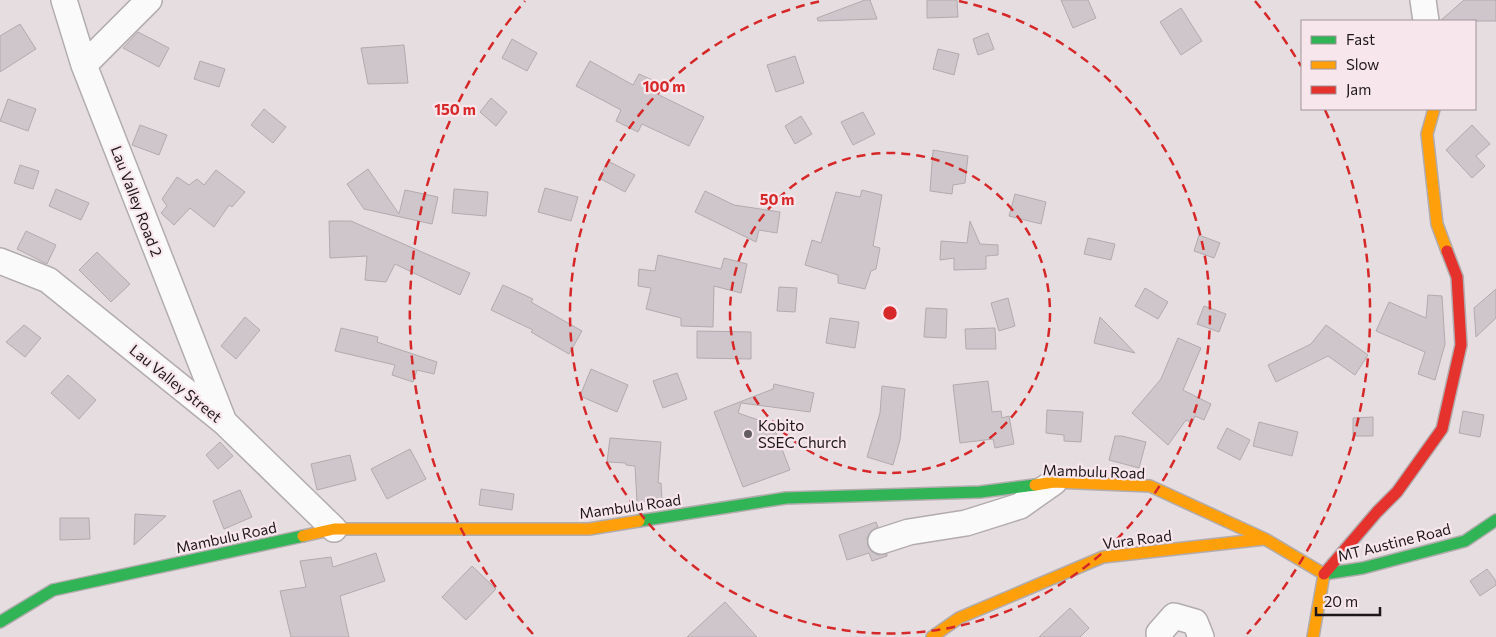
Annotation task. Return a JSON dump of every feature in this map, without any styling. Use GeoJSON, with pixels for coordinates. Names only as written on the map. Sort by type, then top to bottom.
{"type":"FeatureCollection","features":[{"type":"Feature","properties":{"kind":"street","name":"Lau Valley Road 2"},"geometry":{"type":"LineString","coordinates":[[64,0],[84,64],[224,422]]}},
{"type":"Feature","properties":{"kind":"street"},"geometry":{"type":"LineString","coordinates":[[84,64],[149,0]]}},
{"type":"Feature","properties":{"kind":"street"},"geometry":{"type":"LineString","coordinates":[[1423,0],[1426,20]]}},
{"type":"Feature","properties":{"kind":"street"},"geometry":{"type":"LineString","coordinates":[[1313,637],[1324,574],[1377,512],[1397,492],[1442,429],[1461,345],[1457,277],[1437,224],[1427,134],[1434,110]]}},
{"type":"Feature","properties":{"kind":"street","name":"Lau Valley Street"},"geometry":{"type":"LineString","coordinates":[[0,261],[48,280],[224,422],[334,528]]}},
{"type":"Feature","properties":{"kind":"street"},"geometry":{"type":"LineString","coordinates":[[881,541],[909,532],[966,523],[1020,506],[1054,482]]}},
{"type":"Feature","properties":{"kind":"street","name":"Mambulu Road"},"geometry":{"type":"LineString","coordinates":[[0,622],[52,590],[334,528],[589,529],[786,498],[980,492],[1054,482],[1150,486],[1265,539]]}},
{"type":"Feature","properties":{"kind":"street","name":"MT Austine Road"},"geometry":{"type":"LineString","coordinates":[[1324,574],[1362,568],[1465,541],[1496,520]]}},
{"type":"Feature","properties":{"kind":"street"},"geometry":{"type":"LineString","coordinates":[[1265,539],[1324,574]]}},
{"type":"Feature","properties":{"kind":"street","name":"Vura Road"},"geometry":{"type":"LineString","coordinates":[[932,637],[959,618],[1103,557],[1265,539]]}},
{"type":"Feature","properties":{"kind":"street"},"geometry":{"type":"LineString","coordinates":[[1159,634],[1174,616],[1195,622],[1202,637]]}},
{"type":"Feature","properties":{"kind":"building"},"geometry":{"type":"Polygon","coordinates":[[[865,0],[870,0],[877,19],[818,21],[817,18],[865,0]]]}},
{"type":"Feature","properties":{"kind":"building"},"geometry":{"type":"Polygon","coordinates":[[[927,0],[957,0],[958,17],[927,18],[927,0]]]}},
{"type":"Feature","properties":{"kind":"building"},"geometry":{"type":"Polygon","coordinates":[[[1061,0],[1088,0],[1096,18],[1073,28],[1061,0]]]}},
{"type":"Feature","properties":{"kind":"building"},"geometry":{"type":"Polygon","coordinates":[[[1464,0],[1496,0],[1496,21],[1441,20],[1464,0]]]}},
{"type":"Feature","properties":{"kind":"building"},"geometry":{"type":"Polygon","coordinates":[[[1181,8],[1202,41],[1181,55],[1160,22],[1181,8]]]}},
{"type":"Feature","properties":{"kind":"building"},"geometry":{"type":"Polygon","coordinates":[[[20,24],[36,49],[0,72],[0,36],[20,24]]]}},
{"type":"Feature","properties":{"kind":"building"},"geometry":{"type":"Polygon","coordinates":[[[138,32],[169,48],[159,67],[123,48],[138,32]]]}},
{"type":"Feature","properties":{"kind":"building"},"geometry":{"type":"Polygon","coordinates":[[[988,33],[994,49],[978,55],[973,39],[988,33]]]}},
{"type":"Feature","properties":{"kind":"building"},"geometry":{"type":"Polygon","coordinates":[[[512,39],[537,53],[527,71],[502,58],[512,39]]]}},
{"type":"Feature","properties":{"kind":"building"},"geometry":{"type":"Polygon","coordinates":[[[404,45],[408,83],[368,84],[361,48],[404,45]]]}},
{"type":"Feature","properties":{"kind":"building"},"geometry":{"type":"Polygon","coordinates":[[[938,49],[959,54],[954,75],[933,69],[938,49]]]}},
{"type":"Feature","properties":{"kind":"building"},"geometry":{"type":"Polygon","coordinates":[[[795,56],[804,83],[776,92],[767,65],[795,56]]]}},
{"type":"Feature","properties":{"kind":"building"},"geometry":{"type":"Polygon","coordinates":[[[200,61],[225,69],[219,87],[194,79],[200,61]]]}},
{"type":"Feature","properties":{"kind":"building"},"geometry":{"type":"Polygon","coordinates":[[[590,61],[633,85],[639,74],[661,84],[657,94],[704,117],[689,146],[642,124],[638,132],[616,121],[621,110],[576,86],[590,61]]]}},
{"type":"Feature","properties":{"kind":"building"},"geometry":{"type":"Polygon","coordinates":[[[491,98],[507,112],[496,126],[480,112],[491,98]]]}},
{"type":"Feature","properties":{"kind":"building"},"geometry":{"type":"Polygon","coordinates":[[[8,99],[36,109],[28,131],[0,121],[8,99]]]}},
{"type":"Feature","properties":{"kind":"building"},"geometry":{"type":"Polygon","coordinates":[[[264,109],[286,127],[273,143],[251,125],[264,109]]]}},
{"type":"Feature","properties":{"kind":"building"},"geometry":{"type":"Polygon","coordinates":[[[863,112],[875,134],[853,145],[841,122],[863,112]]]}},
{"type":"Feature","properties":{"kind":"building"},"geometry":{"type":"Polygon","coordinates":[[[801,116],[812,134],[795,144],[785,126],[801,116]]]}},
{"type":"Feature","properties":{"kind":"building"},"geometry":{"type":"Polygon","coordinates":[[[140,125],[167,135],[159,155],[132,145],[140,125]]]}},
{"type":"Feature","properties":{"kind":"building"},"geometry":{"type":"Polygon","coordinates":[[[1472,125],[1490,144],[1476,156],[1485,166],[1472,178],[1446,150],[1472,125]]]}},
{"type":"Feature","properties":{"kind":"building"},"geometry":{"type":"Polygon","coordinates":[[[933,150],[968,156],[965,183],[953,185],[952,194],[930,191],[933,150]]]}},
{"type":"Feature","properties":{"kind":"building"},"geometry":{"type":"Polygon","coordinates":[[[608,161],[635,175],[625,192],[599,178],[608,161]]]}},
{"type":"Feature","properties":{"kind":"building"},"geometry":{"type":"Polygon","coordinates":[[[20,165],[39,171],[33,189],[14,183],[20,165]]]}},
{"type":"Feature","properties":{"kind":"building"},"geometry":{"type":"Polygon","coordinates":[[[368,169],[399,214],[405,190],[438,197],[432,224],[364,209],[347,184],[368,169]]]}},
{"type":"Feature","properties":{"kind":"building"},"geometry":{"type":"Polygon","coordinates":[[[216,170],[245,192],[232,207],[229,205],[214,227],[190,208],[174,225],[161,213],[167,206],[162,199],[177,177],[189,185],[197,179],[204,185],[216,170]]]}},
{"type":"Feature","properties":{"kind":"building"},"geometry":{"type":"Polygon","coordinates":[[[545,188],[578,197],[571,221],[538,212],[545,188]]]}},
{"type":"Feature","properties":{"kind":"building"},"geometry":{"type":"Polygon","coordinates":[[[56,189],[89,203],[81,220],[49,206],[56,189]]]}},
{"type":"Feature","properties":{"kind":"building"},"geometry":{"type":"Polygon","coordinates":[[[454,189],[488,192],[486,216],[452,213],[454,189]]]}},
{"type":"Feature","properties":{"kind":"building"},"geometry":{"type":"Polygon","coordinates":[[[862,190],[882,195],[873,246],[880,248],[876,269],[871,271],[865,289],[838,283],[838,275],[805,265],[812,240],[821,243],[836,192],[860,197],[862,190]]]}},
{"type":"Feature","properties":{"kind":"building"},"geometry":{"type":"Polygon","coordinates":[[[705,191],[734,205],[780,212],[777,233],[759,230],[756,242],[695,212],[705,191]]]}},
{"type":"Feature","properties":{"kind":"building"},"geometry":{"type":"Polygon","coordinates":[[[1015,194],[1046,202],[1041,224],[1009,216],[1015,194]]]}},
{"type":"Feature","properties":{"kind":"building"},"geometry":{"type":"Polygon","coordinates":[[[329,221],[351,221],[470,273],[460,295],[395,264],[386,282],[365,280],[367,256],[330,258],[329,221]]]}},
{"type":"Feature","properties":{"kind":"building"},"geometry":{"type":"Polygon","coordinates":[[[970,221],[980,244],[998,245],[998,255],[986,256],[986,269],[954,270],[954,258],[940,260],[941,241],[967,243],[970,221]]]}},
{"type":"Feature","properties":{"kind":"building"},"geometry":{"type":"Polygon","coordinates":[[[26,231],[56,245],[47,264],[17,249],[26,231]]]}},
{"type":"Feature","properties":{"kind":"building"},"geometry":{"type":"Polygon","coordinates":[[[1199,235],[1220,243],[1214,258],[1194,251],[1199,235]]]}},
{"type":"Feature","properties":{"kind":"building"},"geometry":{"type":"Polygon","coordinates":[[[1088,238],[1115,244],[1111,260],[1084,254],[1088,238]]]}},
{"type":"Feature","properties":{"kind":"building"},"geometry":{"type":"Polygon","coordinates":[[[97,252],[130,284],[111,302],[79,270],[97,252]]]}},
{"type":"Feature","properties":{"kind":"building"},"geometry":{"type":"Polygon","coordinates":[[[658,255],[721,269],[724,258],[747,264],[741,293],[714,286],[713,327],[681,326],[681,318],[646,309],[651,288],[638,286],[639,269],[655,271],[658,255]]]}},
{"type":"Feature","properties":{"kind":"building"},"geometry":{"type":"Polygon","coordinates":[[[503,285],[533,299],[531,302],[582,331],[569,354],[531,332],[533,330],[491,310],[503,285]]]}},
{"type":"Feature","properties":{"kind":"building"},"geometry":{"type":"Polygon","coordinates":[[[779,287],[797,288],[795,312],[777,311],[779,287]]]}},
{"type":"Feature","properties":{"kind":"building"},"geometry":{"type":"Polygon","coordinates":[[[1145,288],[1168,302],[1158,319],[1135,306],[1145,288]]]}},
{"type":"Feature","properties":{"kind":"building"},"geometry":{"type":"Polygon","coordinates":[[[1496,289],[1496,318],[1476,337],[1474,308],[1496,289]]]}},
{"type":"Feature","properties":{"kind":"building"},"geometry":{"type":"Polygon","coordinates":[[[1428,295],[1442,296],[1445,344],[1435,380],[1418,374],[1425,352],[1376,331],[1389,302],[1426,318],[1428,295]]]}},
{"type":"Feature","properties":{"kind":"building"},"geometry":{"type":"Polygon","coordinates":[[[1008,298],[1015,326],[999,331],[991,303],[1008,298]]]}},
{"type":"Feature","properties":{"kind":"building"},"geometry":{"type":"Polygon","coordinates":[[[1204,306],[1226,314],[1219,332],[1197,324],[1204,306]]]}},
{"type":"Feature","properties":{"kind":"building"},"geometry":{"type":"Polygon","coordinates":[[[926,308],[947,309],[946,338],[924,337],[926,308]]]}},
{"type":"Feature","properties":{"kind":"building"},"geometry":{"type":"Polygon","coordinates":[[[245,317],[260,330],[236,359],[221,346],[245,317]]]}},
{"type":"Feature","properties":{"kind":"building"},"geometry":{"type":"Polygon","coordinates":[[[1100,317],[1116,333],[1135,353],[1094,343],[1100,317]]]}},
{"type":"Feature","properties":{"kind":"building"},"geometry":{"type":"Polygon","coordinates":[[[830,318],[859,322],[855,348],[826,343],[830,318]]]}},
{"type":"Feature","properties":{"kind":"building"},"geometry":{"type":"Polygon","coordinates":[[[24,325],[41,338],[25,357],[6,342],[24,325]]]}},
{"type":"Feature","properties":{"kind":"building"},"geometry":{"type":"Polygon","coordinates":[[[1326,325],[1368,355],[1355,375],[1328,356],[1276,382],[1268,365],[1311,344],[1326,325]]]}},
{"type":"Feature","properties":{"kind":"building"},"geometry":{"type":"Polygon","coordinates":[[[341,328],[378,337],[377,342],[437,362],[434,374],[417,370],[413,382],[392,375],[395,365],[335,351],[341,328]]]}},
{"type":"Feature","properties":{"kind":"building"},"geometry":{"type":"Polygon","coordinates":[[[995,328],[996,349],[966,349],[965,329],[995,328]]]}},
{"type":"Feature","properties":{"kind":"building"},"geometry":{"type":"Polygon","coordinates":[[[697,331],[751,332],[751,359],[697,358],[697,331]]]}},
{"type":"Feature","properties":{"kind":"building"},"geometry":{"type":"Polygon","coordinates":[[[1178,338],[1201,348],[1183,390],[1211,404],[1204,420],[1195,416],[1192,423],[1186,420],[1168,445],[1132,413],[1161,379],[1178,338]]]}},
{"type":"Feature","properties":{"kind":"building"},"geometry":{"type":"Polygon","coordinates":[[[591,369],[628,385],[617,412],[580,396],[591,369]]]}},
{"type":"Feature","properties":{"kind":"building"},"geometry":{"type":"Polygon","coordinates":[[[677,373],[687,399],[663,408],[653,381],[677,373]]]}},
{"type":"Feature","properties":{"kind":"building"},"geometry":{"type":"Polygon","coordinates":[[[68,375],[96,400],[79,419],[51,393],[68,375]]]}},
{"type":"Feature","properties":{"kind":"building"},"geometry":{"type":"Polygon","coordinates":[[[988,381],[992,412],[1001,411],[1002,418],[1009,416],[1014,444],[995,448],[993,439],[960,443],[953,385],[988,381]]]}},
{"type":"Feature","properties":{"kind":"building"},"geometry":{"type":"Polygon","coordinates":[[[774,384],[814,393],[810,412],[741,403],[738,413],[773,425],[790,470],[743,487],[714,412],[773,389],[774,384]]]}},
{"type":"Feature","properties":{"kind":"building"},"geometry":{"type":"Polygon","coordinates":[[[882,386],[905,389],[900,440],[893,465],[867,457],[880,413],[882,386]]]}},
{"type":"Feature","properties":{"kind":"building"},"geometry":{"type":"Polygon","coordinates":[[[1047,410],[1083,412],[1081,442],[1064,441],[1064,435],[1046,433],[1047,410]]]}},
{"type":"Feature","properties":{"kind":"building"},"geometry":{"type":"Polygon","coordinates":[[[1463,411],[1484,415],[1480,437],[1459,433],[1463,411]]]}},
{"type":"Feature","properties":{"kind":"building"},"geometry":{"type":"Polygon","coordinates":[[[1373,417],[1373,436],[1353,436],[1353,418],[1373,417]]]}},
{"type":"Feature","properties":{"kind":"building"},"geometry":{"type":"Polygon","coordinates":[[[1259,422],[1298,432],[1292,456],[1253,446],[1259,422]]]}},
{"type":"Feature","properties":{"kind":"building"},"geometry":{"type":"Polygon","coordinates":[[[1227,428],[1250,440],[1240,460],[1217,448],[1227,428]]]}},
{"type":"Feature","properties":{"kind":"building"},"geometry":{"type":"Polygon","coordinates":[[[1115,436],[1146,442],[1139,468],[1109,460],[1115,436]]]}},
{"type":"Feature","properties":{"kind":"building"},"geometry":{"type":"Polygon","coordinates":[[[610,438],[661,442],[658,483],[661,483],[662,500],[637,502],[635,466],[626,465],[626,463],[607,462],[610,438]]]}},
{"type":"Feature","properties":{"kind":"building"},"geometry":{"type":"Polygon","coordinates":[[[220,442],[233,456],[218,469],[206,455],[220,442]]]}},
{"type":"Feature","properties":{"kind":"building"},"geometry":{"type":"Polygon","coordinates":[[[410,449],[426,479],[387,499],[371,469],[410,449]]]}},
{"type":"Feature","properties":{"kind":"building"},"geometry":{"type":"Polygon","coordinates":[[[350,455],[356,480],[317,490],[311,464],[350,455]]]}},
{"type":"Feature","properties":{"kind":"building"},"geometry":{"type":"Polygon","coordinates":[[[481,489],[514,494],[512,510],[479,505],[481,489]]]}},
{"type":"Feature","properties":{"kind":"building"},"geometry":{"type":"Polygon","coordinates":[[[240,490],[252,517],[224,529],[213,501],[240,490]]]}},
{"type":"Feature","properties":{"kind":"building"},"geometry":{"type":"Polygon","coordinates":[[[135,514],[166,516],[134,545],[135,514]]]}},
{"type":"Feature","properties":{"kind":"building"},"geometry":{"type":"Polygon","coordinates":[[[60,518],[89,518],[90,539],[60,540],[60,518]]]}},
{"type":"Feature","properties":{"kind":"building"},"geometry":{"type":"Polygon","coordinates":[[[876,522],[878,527],[871,531],[867,538],[868,546],[871,551],[878,555],[887,554],[887,556],[872,561],[869,553],[847,560],[839,535],[876,522]]]}},
{"type":"Feature","properties":{"kind":"building"},"geometry":{"type":"Polygon","coordinates":[[[376,553],[385,581],[340,596],[349,637],[291,637],[280,591],[306,587],[300,561],[331,557],[333,567],[376,553]]]}},
{"type":"Feature","properties":{"kind":"building"},"geometry":{"type":"Polygon","coordinates":[[[472,566],[496,589],[466,620],[442,597],[472,566]]]}},
{"type":"Feature","properties":{"kind":"building"},"geometry":{"type":"Polygon","coordinates":[[[1487,569],[1496,581],[1496,585],[1480,596],[1470,581],[1487,569]]]}},
{"type":"Feature","properties":{"kind":"building"},"geometry":{"type":"Polygon","coordinates":[[[725,602],[757,637],[687,637],[725,602]]]}},
{"type":"Feature","properties":{"kind":"building"},"geometry":{"type":"Polygon","coordinates":[[[1070,608],[1089,628],[1080,637],[1039,637],[1070,608]]]}},
{"type":"Feature","properties":{"kind":"traffic: fast"},"geometry":{"type":"LineString","coordinates":[[639,521],[786,498],[980,492],[1035,485]]}},
{"type":"Feature","properties":{"kind":"traffic: fast"},"geometry":{"type":"LineString","coordinates":[[1324,574],[1363,568],[1465,541],[1496,520]]}},
{"type":"Feature","properties":{"kind":"traffic: fast"},"geometry":{"type":"LineString","coordinates":[[0,622],[53,590],[303,536]]}},
{"type":"Feature","properties":{"kind":"traffic: slow"},"geometry":{"type":"LineString","coordinates":[[1434,110],[1427,134],[1437,224],[1447,251]]}},
{"type":"Feature","properties":{"kind":"traffic: slow"},"geometry":{"type":"LineString","coordinates":[[1035,485],[1054,482],[1150,486],[1265,539]]}},
{"type":"Feature","properties":{"kind":"traffic: slow"},"geometry":{"type":"LineString","coordinates":[[303,536],[334,529],[589,529],[639,521]]}},
{"type":"Feature","properties":{"kind":"traffic: slow"},"geometry":{"type":"LineString","coordinates":[[932,637],[959,618],[1103,557],[1265,539],[1324,574]]}},
{"type":"Feature","properties":{"kind":"traffic: slow"},"geometry":{"type":"LineString","coordinates":[[1313,637],[1324,574]]}},
{"type":"Feature","properties":{"kind":"traffic: jam"},"geometry":{"type":"LineString","coordinates":[[1324,574],[1377,512],[1397,492],[1442,429],[1461,345],[1457,277],[1447,251]]}},
{"type":"Feature","properties":{"kind":"place","name":"Kobito SSEC Church"},"geometry":{"type":"Point","coordinates":[748,434]}}]}
